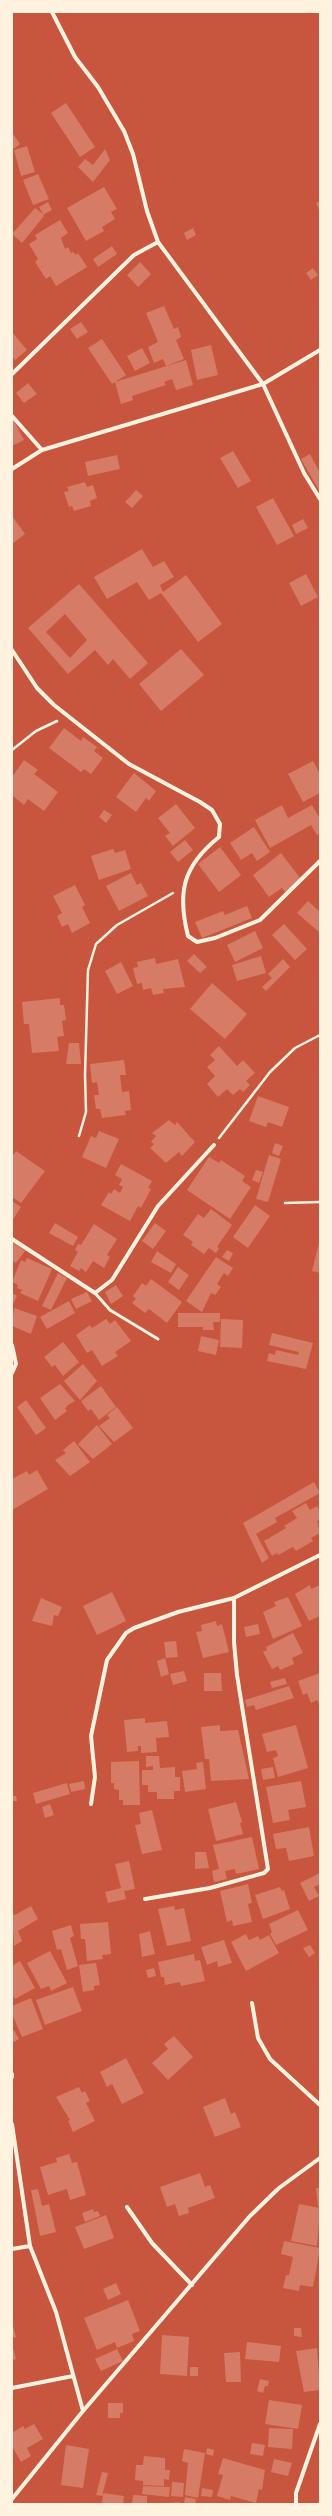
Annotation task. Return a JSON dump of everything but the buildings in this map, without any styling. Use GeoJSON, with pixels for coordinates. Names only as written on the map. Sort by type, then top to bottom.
{"type":"FeatureCollection","features":[{"type":"Feature","properties":{"kind":"street"},"geometry":{"type":"LineString","coordinates":[[52,12],[75,58],[98,87],[124,132],[133,154],[147,211],[158,242],[263,384],[304,474],[320,499]]}},
{"type":"Feature","properties":{"kind":"street"},"geometry":{"type":"LineString","coordinates":[[12,374],[134,255],[158,242]]}},
{"type":"Feature","properties":{"kind":"street"},"geometry":{"type":"LineString","coordinates":[[12,470],[42,450],[263,384],[320,350]]}},
{"type":"Feature","properties":{"kind":"street"},"geometry":{"type":"LineString","coordinates":[[12,416],[42,450]]}},
{"type":"Feature","properties":{"kind":"street"},"geometry":{"type":"LineString","coordinates":[[12,650],[37,688],[129,764],[212,810],[220,824],[219,837],[206,848],[192,864],[183,887],[183,916],[188,936],[197,942],[215,938],[260,920],[320,861]]}},
{"type":"Feature","properties":{"kind":"street"},"geometry":{"type":"LineString","coordinates":[[12,1239],[95,1293],[112,1280],[158,1206],[214,1145]]}},
{"type":"Feature","properties":{"kind":"street"},"geometry":{"type":"LineString","coordinates":[[12,1345],[16,1364],[12,1373]]}},
{"type":"Feature","properties":{"kind":"street"},"geometry":{"type":"LineString","coordinates":[[91,1804],[95,1777],[91,1736],[107,1660],[126,1634],[134,1628],[178,1612],[234,1598],[320,1554]]}},
{"type":"Feature","properties":{"kind":"street"},"geometry":{"type":"LineString","coordinates":[[145,1899],[210,1888],[264,1873],[268,1869],[237,1675],[234,1642],[234,1598]]}},
{"type":"Feature","properties":{"kind":"street"},"geometry":{"type":"LineString","coordinates":[[252,2003],[258,2038],[270,2059],[320,2104]]}},
{"type":"Feature","properties":{"kind":"street"},"geometry":{"type":"LineString","coordinates":[[12,2124],[30,2246],[56,2312],[83,2411]]}},
{"type":"Feature","properties":{"kind":"street"},"geometry":{"type":"LineString","coordinates":[[12,2499],[83,2411],[250,2216],[279,2188],[320,2158]]}},
{"type":"Feature","properties":{"kind":"street"},"geometry":{"type":"LineString","coordinates":[[127,2207],[152,2243],[192,2285]]}},
{"type":"Feature","properties":{"kind":"street"},"geometry":{"type":"LineString","coordinates":[[12,2250],[30,2246]]}},
{"type":"Feature","properties":{"kind":"street"},"geometry":{"type":"LineString","coordinates":[[12,2388],[73,2376]]}},
{"type":"Feature","properties":{"kind":"street"},"geometry":{"type":"LineString","coordinates":[[296,2504],[296,2493],[320,2424]]}},
{"type":"Feature","properties":{"kind":"lane"},"geometry":{"type":"LineString","coordinates":[[95,1293],[110,1310],[158,1339]]}},
{"type":"Feature","properties":{"kind":"path"},"geometry":{"type":"LineString","coordinates":[[12,750],[36,731],[68,715]]}},
{"type":"Feature","properties":{"kind":"path"},"geometry":{"type":"LineString","coordinates":[[79,1136],[86,1112],[85,1051],[88,970],[96,944],[117,925],[183,887]]}},
{"type":"Feature","properties":{"kind":"path"},"geometry":{"type":"LineString","coordinates":[[214,1145],[270,1072],[295,1048],[320,1035]]}},
{"type":"Feature","properties":{"kind":"path"},"geometry":{"type":"LineString","coordinates":[[285,1203],[320,1202]]}}]}
